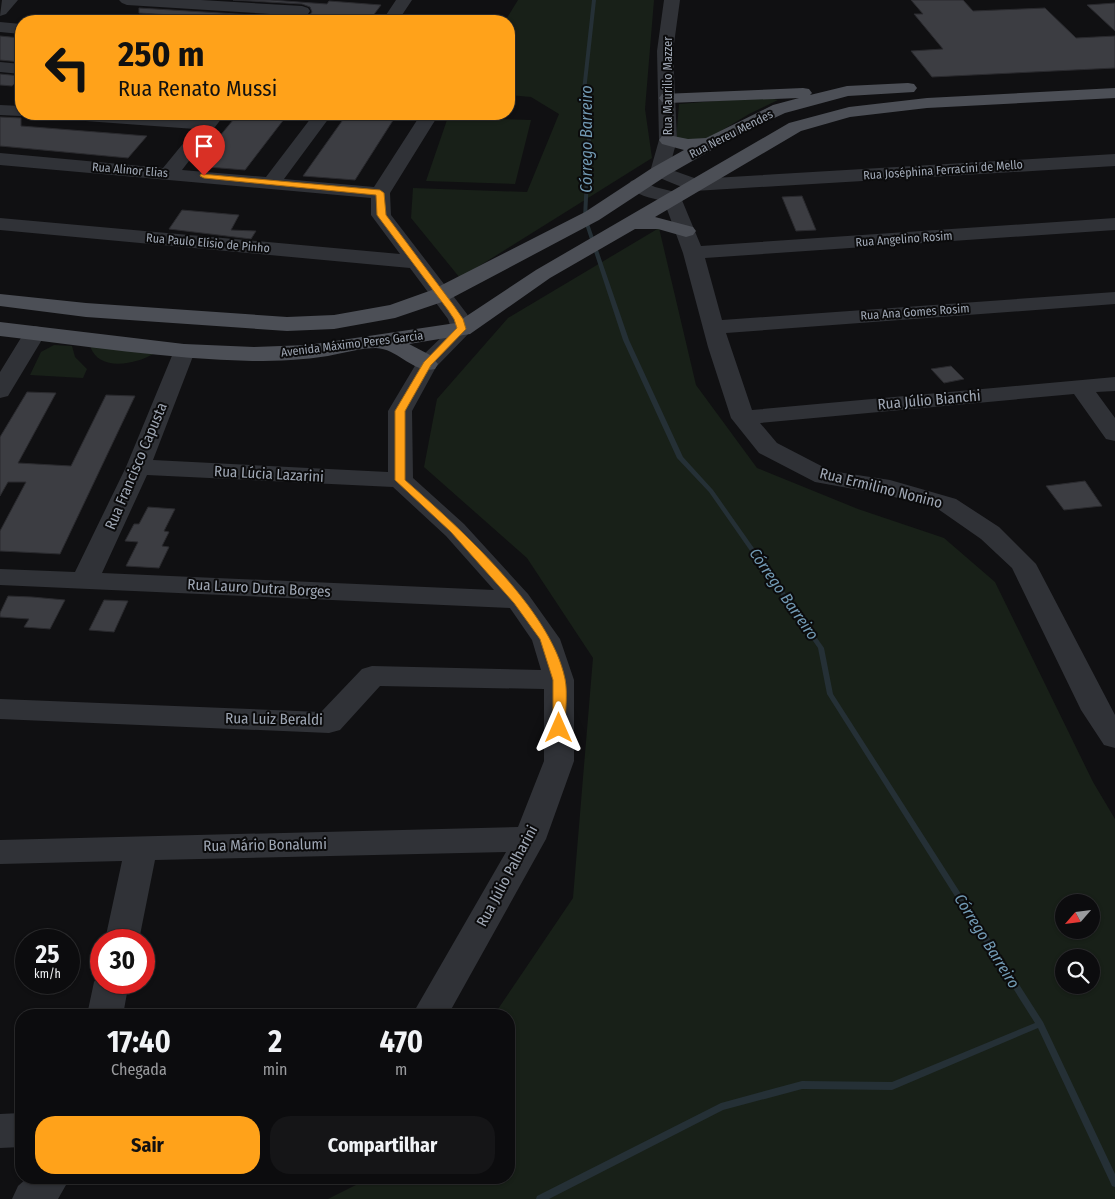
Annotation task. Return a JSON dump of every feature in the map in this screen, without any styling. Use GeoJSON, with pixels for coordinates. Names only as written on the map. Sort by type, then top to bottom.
{"type":"FeatureCollection","features":[{"type":"Feature","properties":{"kind":"main road","name":"Rua Nereu Mendes"},"geometry":{"type":"LineString","coordinates":[[440,295],[592,216],[659,172],[710,143],[779,109],[847,91],[1115,78]]}},
{"type":"Feature","properties":{"kind":"main road"},"geometry":{"type":"LineString","coordinates":[[668,98],[847,91]]}},
{"type":"Feature","properties":{"kind":"main road","name":"Rua Nereu Mendes"},"geometry":{"type":"LineString","coordinates":[[694,185],[795,127],[849,112],[927,104],[1115,93]]}},
{"type":"Feature","properties":{"kind":"main road"},"geometry":{"type":"LineString","coordinates":[[668,140],[678,145],[691,146],[710,143]]}},
{"type":"Feature","properties":{"kind":"main road","name":"Avenida Máximo Peres Garcia"},"geometry":{"type":"LineString","coordinates":[[0,329],[184,350],[230,354],[281,354],[308,352],[462,329],[543,274],[694,185]]}},
{"type":"Feature","properties":{"kind":"main road"},"geometry":{"type":"LineString","coordinates":[[631,223],[659,223],[686,231]]}},
{"type":"Feature","properties":{"kind":"main road","name":"Avenida Máximo Peres Garcia"},"geometry":{"type":"LineString","coordinates":[[0,300],[104,311],[300,324],[334,322],[395,311],[440,295]]}},
{"type":"Feature","properties":{"kind":"main road"},"geometry":{"type":"LineString","coordinates":[[378,342],[400,347],[414,354],[427,364]]}},
{"type":"Feature","properties":{"kind":"street"},"geometry":{"type":"LineString","coordinates":[[0,11],[10,0]]}},
{"type":"Feature","properties":{"kind":"street"},"geometry":{"type":"LineString","coordinates":[[128,0],[302,11]]}},
{"type":"Feature","properties":{"kind":"street"},"geometry":{"type":"LineString","coordinates":[[394,15],[404,0]]}},
{"type":"Feature","properties":{"kind":"street","name":"Rua Maurilio Mazzer"},"geometry":{"type":"LineString","coordinates":[[659,172],[668,140],[665,51],[672,0]]}},
{"type":"Feature","properties":{"kind":"street"},"geometry":{"type":"LineString","coordinates":[[0,27],[15,28]]}},
{"type":"Feature","properties":{"kind":"street"},"geometry":{"type":"LineString","coordinates":[[0,68],[15,69]]}},
{"type":"Feature","properties":{"kind":"street"},"geometry":{"type":"LineString","coordinates":[[0,110],[15,111]]}},
{"type":"Feature","properties":{"kind":"street"},"geometry":{"type":"LineString","coordinates":[[170,173],[211,120]]}},
{"type":"Feature","properties":{"kind":"street"},"geometry":{"type":"LineString","coordinates":[[272,182],[318,120]]}},
{"type":"Feature","properties":{"kind":"street"},"geometry":{"type":"LineString","coordinates":[[400,480],[400,411],[427,364],[462,329],[459,319],[382,215],[380,193],[426,120]]}},
{"type":"Feature","properties":{"kind":"street","name":"Rua Joséphina Ferracini de Mello"},"geometry":{"type":"LineString","coordinates":[[694,185],[1115,160]]}},
{"type":"Feature","properties":{"kind":"street","name":"Rua Alinor Elias"},"geometry":{"type":"LineString","coordinates":[[3,162],[170,173],[380,193]]}},
{"type":"Feature","properties":{"kind":"street","name":"Rua Joséphina Ferracini de Mello"},"geometry":{"type":"LineString","coordinates":[[725,166],[734,175],[749,179],[772,181]]}},
{"type":"Feature","properties":{"kind":"street"},"geometry":{"type":"LineString","coordinates":[[659,172],[677,177],[694,185]]}},
{"type":"Feature","properties":{"kind":"street"},"geometry":{"type":"LineString","coordinates":[[638,186],[648,191],[672,197]]}},
{"type":"Feature","properties":{"kind":"street","name":"Rua Ermilino Nonino"},"geometry":{"type":"LineString","coordinates":[[672,197],[686,231],[719,347],[743,418],[768,448],[824,477],[890,488],[947,504],[990,533],[1023,564],[1096,710],[1115,738]]}},
{"type":"Feature","properties":{"kind":"street","name":"Rua Paulo Elísio de Pinho"},"geometry":{"type":"LineString","coordinates":[[0,224],[416,262]]}},
{"type":"Feature","properties":{"kind":"street","name":"Rua Angelino Rosim"},"geometry":{"type":"LineString","coordinates":[[693,253],[1115,224]]}},
{"type":"Feature","properties":{"kind":"street","name":"Rua Ana Gomes Rosim"},"geometry":{"type":"LineString","coordinates":[[714,327],[1115,298]]}},
{"type":"Feature","properties":{"kind":"street"},"geometry":{"type":"LineString","coordinates":[[0,391],[35,333]]}},
{"type":"Feature","properties":{"kind":"street","name":"Rua Francisco Capusta"},"geometry":{"type":"LineString","coordinates":[[85,580],[138,467],[184,350]]}},
{"type":"Feature","properties":{"kind":"street","name":"Rua Júlio Bianchi"},"geometry":{"type":"LineString","coordinates":[[743,418],[1115,384]]}},
{"type":"Feature","properties":{"kind":"street"},"geometry":{"type":"LineString","coordinates":[[1080,387],[1115,434]]}},
{"type":"Feature","properties":{"kind":"street","name":"Rua Lúcia Lazarini"},"geometry":{"type":"LineString","coordinates":[[138,467],[400,480]]}},
{"type":"Feature","properties":{"kind":"street","name":"Rua Júlio Palharini"},"geometry":{"type":"LineString","coordinates":[[400,480],[455,530],[518,600],[546,639],[559,680],[558,761],[530,839],[433,1009]]}},
{"type":"Feature","properties":{"kind":"street","name":"Rua Lauro Dutra Borges"},"geometry":{"type":"LineString","coordinates":[[0,577],[518,600]]}},
{"type":"Feature","properties":{"kind":"street","name":"Rua Luiz Beraldi"},"geometry":{"type":"LineString","coordinates":[[0,709],[329,722],[372,676],[559,680]]}},
{"type":"Feature","properties":{"kind":"street","name":"Rua Mário Bonalumi"},"geometry":{"type":"LineString","coordinates":[[0,852],[530,839]]}},
{"type":"Feature","properties":{"kind":"street"},"geometry":{"type":"LineString","coordinates":[[124,929],[142,848]]}},
{"type":"Feature","properties":{"kind":"street"},"geometry":{"type":"LineString","coordinates":[[106,1009],[109,994]]}},
{"type":"Feature","properties":{"kind":"street"},"geometry":{"type":"LineString","coordinates":[[0,1131],[15,1130]]}},
{"type":"Feature","properties":{"kind":"street"},"geometry":{"type":"LineString","coordinates":[[32,1199],[47,1184]]}},
{"type":"Feature","properties":{"kind":"shaded area"},"geometry":{"type":"Polygon","coordinates":[[[518,0],[654,0],[645,109],[652,158],[460,278],[411,218],[413,188],[527,192],[559,114],[531,97],[515,96],[515,15],[509,15],[518,0]]]}},
{"type":"Feature","properties":{"kind":"shaded area"},"geometry":{"type":"Polygon","coordinates":[[[765,97],[778,100],[749,114],[709,138],[676,141],[679,104],[765,97]]]}},
{"type":"Feature","properties":{"kind":"shaded area"},"geometry":{"type":"Polygon","coordinates":[[[447,120],[531,120],[515,184],[426,181],[447,120]]]}},
{"type":"Feature","properties":{"kind":"shaded area"},"geometry":{"type":"Polygon","coordinates":[[[659,228],[696,385],[757,468],[858,509],[944,538],[995,582],[1093,782],[1115,819],[1115,1199],[328,1199],[358,1184],[515,1184],[515,1009],[498,1009],[573,898],[593,658],[527,558],[424,467],[437,399],[508,318],[659,228]]]}},
{"type":"Feature","properties":{"kind":"shaded area"},"geometry":{"type":"Polygon","coordinates":[[[54,345],[72,346],[75,357],[87,369],[83,378],[30,375],[41,352],[54,345]]]}},
{"type":"Feature","properties":{"kind":"shaded area"},"geometry":{"type":"Polygon","coordinates":[[[90,346],[155,353],[139,360],[119,364],[101,360],[95,355],[90,346]]]}},
{"type":"Feature","properties":{"kind":"building"},"geometry":{"type":"Polygon","coordinates":[[[233,0],[271,0],[327,4],[329,1],[381,5],[374,15],[310,15],[312,12],[310,7],[302,4],[233,0]]]}},
{"type":"Feature","properties":{"kind":"building"},"geometry":{"type":"Polygon","coordinates":[[[911,0],[963,0],[973,11],[1045,8],[1076,38],[1115,36],[1115,68],[932,77],[911,51],[943,49],[914,14],[923,14],[911,0]]]}},
{"type":"Feature","properties":{"kind":"building"},"geometry":{"type":"Polygon","coordinates":[[[1115,3],[1115,31],[1087,5],[1115,3]]]}},
{"type":"Feature","properties":{"kind":"building"},"geometry":{"type":"Polygon","coordinates":[[[139,8],[253,15],[170,15],[139,13],[139,8]]]}},
{"type":"Feature","properties":{"kind":"building"},"geometry":{"type":"Polygon","coordinates":[[[0,36],[15,37],[15,61],[0,60],[0,36]]]}},
{"type":"Feature","properties":{"kind":"building"},"geometry":{"type":"Polygon","coordinates":[[[0,74],[15,75],[15,83],[12,86],[0,85],[0,74]]]}},
{"type":"Feature","properties":{"kind":"building"},"geometry":{"type":"Polygon","coordinates":[[[0,117],[21,120],[21,126],[147,136],[128,158],[0,146],[0,117]]]}},
{"type":"Feature","properties":{"kind":"building"},"geometry":{"type":"Polygon","coordinates":[[[233,120],[283,120],[245,170],[195,166],[233,120]]]}},
{"type":"Feature","properties":{"kind":"building"},"geometry":{"type":"Polygon","coordinates":[[[343,120],[393,120],[355,180],[303,176],[343,120]]]}},
{"type":"Feature","properties":{"kind":"building"},"geometry":{"type":"Polygon","coordinates":[[[802,196],[816,230],[796,231],[782,197],[802,196]]]}},
{"type":"Feature","properties":{"kind":"building"},"geometry":{"type":"Polygon","coordinates":[[[182,210],[239,215],[231,230],[256,231],[251,239],[169,229],[182,210]]]}},
{"type":"Feature","properties":{"kind":"building"},"geometry":{"type":"Polygon","coordinates":[[[951,366],[964,379],[944,383],[931,369],[951,366]]]}},
{"type":"Feature","properties":{"kind":"building"},"geometry":{"type":"Polygon","coordinates":[[[27,392],[56,393],[18,463],[71,466],[106,395],[135,396],[60,554],[0,551],[0,531],[26,482],[8,482],[0,496],[0,437],[27,392]]]}},
{"type":"Feature","properties":{"kind":"building"},"geometry":{"type":"Polygon","coordinates":[[[1085,481],[1102,506],[1064,510],[1046,486],[1085,481]]]}},
{"type":"Feature","properties":{"kind":"building"},"geometry":{"type":"Polygon","coordinates":[[[148,507],[175,509],[164,531],[169,532],[162,546],[169,547],[159,568],[126,566],[138,542],[125,541],[134,524],[139,524],[148,507]]]}},
{"type":"Feature","properties":{"kind":"building"},"geometry":{"type":"Polygon","coordinates":[[[8,596],[65,600],[50,629],[24,627],[29,619],[0,617],[8,596]]]}},
{"type":"Feature","properties":{"kind":"building"},"geometry":{"type":"Polygon","coordinates":[[[104,600],[128,601],[114,632],[89,630],[104,600]]]}},
{"type":"Feature","properties":{"kind":"waterway","name":"Córrego Barreiro"},"geometry":{"type":"LineString","coordinates":[[594,0],[583,100],[589,137],[585,218],[626,340],[680,458],[711,491],[821,648],[830,694],[1040,1024]]}},
{"type":"Feature","properties":{"kind":"waterway"},"geometry":{"type":"LineString","coordinates":[[540,1199],[721,1107],[802,1085],[892,1086],[1040,1024]]}},
{"type":"Feature","properties":{"kind":"waterway","name":"Córrego Barreiro"},"geometry":{"type":"LineString","coordinates":[[1040,1024],[1115,1183]]}},
{"type":"Feature","properties":{"kind":"route"},"geometry":{"type":"LineString","coordinates":[[204,176],[380,193],[382,215],[459,319],[462,329],[427,364],[400,411],[400,480],[455,530],[518,600],[546,639],[559,680],[559,728]]}}]}
